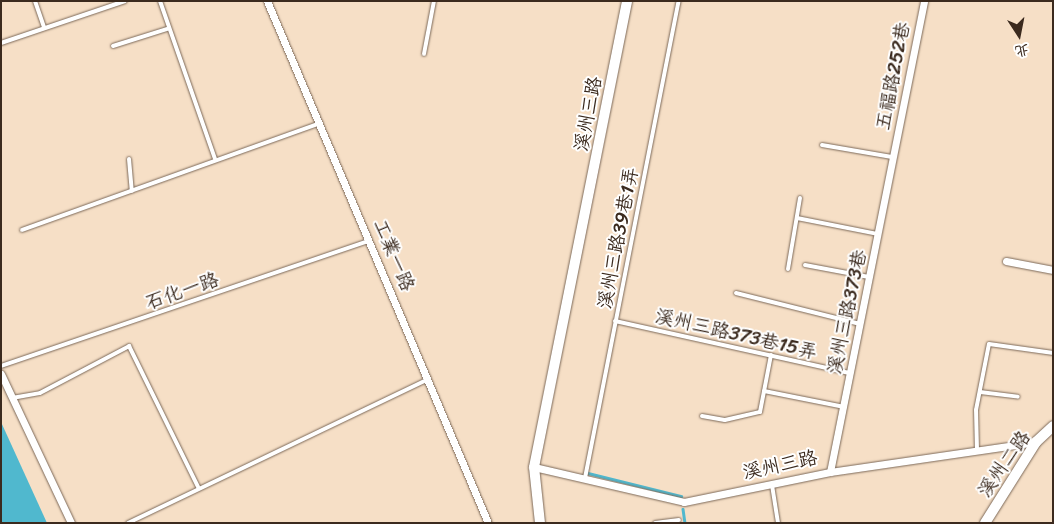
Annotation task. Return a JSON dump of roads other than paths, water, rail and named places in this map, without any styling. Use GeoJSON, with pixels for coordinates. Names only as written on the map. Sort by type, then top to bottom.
{"type":"FeatureCollection","features":[{"type":"Feature","properties":{"kind":"street","name":"工業一路"},"geometry":{"type":"LineString","coordinates":[[267,1],[318,124],[370,240],[488,523]]}},
{"type":"Feature","properties":{"kind":"street","name":"溪州三路"},"geometry":{"type":"LineString","coordinates":[[540,523],[534,467],[627,1]]}},
{"type":"Feature","properties":{"kind":"street","name":"五福路252巷"},"geometry":{"type":"LineString","coordinates":[[894,158],[924,1]]}},
{"type":"Feature","properties":{"kind":"street","name":"溪州三路373巷"},"geometry":{"type":"LineString","coordinates":[[830,472],[872,277],[894,158]]}},
{"type":"Feature","properties":{"kind":"street"},"geometry":{"type":"LineString","coordinates":[[1006,261],[1053,270]]}},
{"type":"Feature","properties":{"kind":"street"},"geometry":{"type":"LineString","coordinates":[[1,374],[72,523]]}},
{"type":"Feature","properties":{"kind":"street","name":"溪州二路"},"geometry":{"type":"LineString","coordinates":[[985,523],[1036,442],[1053,426]]}},
{"type":"Feature","properties":{"kind":"street","name":"溪州三路"},"geometry":{"type":"LineString","coordinates":[[534,467],[684,502],[830,472],[1036,442]]}},
{"type":"Feature","properties":{"kind":"lane"},"geometry":{"type":"LineString","coordinates":[[35,1],[44,27]]}},
{"type":"Feature","properties":{"kind":"lane"},"geometry":{"type":"LineString","coordinates":[[1,43],[125,1]]}},
{"type":"Feature","properties":{"kind":"lane"},"geometry":{"type":"LineString","coordinates":[[160,1],[167,29],[216,159]]}},
{"type":"Feature","properties":{"kind":"lane"},"geometry":{"type":"LineString","coordinates":[[424,54],[434,1]]}},
{"type":"Feature","properties":{"kind":"lane","name":"溪州三路39巷1弄"},"geometry":{"type":"LineString","coordinates":[[584,480],[679,1]]}},
{"type":"Feature","properties":{"kind":"lane"},"geometry":{"type":"LineString","coordinates":[[113,46],[167,29]]}},
{"type":"Feature","properties":{"kind":"lane"},"geometry":{"type":"LineString","coordinates":[[22,230],[318,124]]}},
{"type":"Feature","properties":{"kind":"lane"},"geometry":{"type":"LineString","coordinates":[[822,145],[894,158]]}},
{"type":"Feature","properties":{"kind":"lane"},"geometry":{"type":"LineString","coordinates":[[129,158],[132,191]]}},
{"type":"Feature","properties":{"kind":"lane"},"geometry":{"type":"LineString","coordinates":[[788,269],[800,198]]}},
{"type":"Feature","properties":{"kind":"lane"},"geometry":{"type":"LineString","coordinates":[[797,218],[880,234]]}},
{"type":"Feature","properties":{"kind":"lane","name":"石化一路"},"geometry":{"type":"LineString","coordinates":[[1,366],[370,240]]}},
{"type":"Feature","properties":{"kind":"lane"},"geometry":{"type":"LineString","coordinates":[[805,265],[872,277]]}},
{"type":"Feature","properties":{"kind":"lane"},"geometry":{"type":"LineString","coordinates":[[736,293],[862,324]]}},
{"type":"Feature","properties":{"kind":"lane","name":"溪州三路373巷15弄"},"geometry":{"type":"LineString","coordinates":[[615,320],[852,374]]}},
{"type":"Feature","properties":{"kind":"lane"},"geometry":{"type":"LineString","coordinates":[[977,451],[980,392],[990,344],[995,342],[1053,353]]}},
{"type":"Feature","properties":{"kind":"lane"},"geometry":{"type":"LineString","coordinates":[[11,398],[40,392],[129,346],[198,487]]}},
{"type":"Feature","properties":{"kind":"lane"},"geometry":{"type":"LineString","coordinates":[[702,416],[725,420],[760,412],[770,355]]}},
{"type":"Feature","properties":{"kind":"lane"},"geometry":{"type":"LineString","coordinates":[[128,523],[198,487],[427,380]]}},
{"type":"Feature","properties":{"kind":"lane"},"geometry":{"type":"LineString","coordinates":[[764,391],[844,407]]}},
{"type":"Feature","properties":{"kind":"lane"},"geometry":{"type":"LineString","coordinates":[[980,392],[1018,397]]}},
{"type":"Feature","properties":{"kind":"lane"},"geometry":{"type":"LineString","coordinates":[[772,485],[778,523]]}},
{"type":"Feature","properties":{"kind":"lane"},"geometry":{"type":"LineString","coordinates":[[655,523],[679,520]]}},
{"type":"Feature","properties":{"kind":"water"},"geometry":{"type":"Polygon","coordinates":[[[1,422],[47,523],[1,523],[1,422]]]}},
{"type":"Feature","properties":{"kind":"waterway"},"geometry":{"type":"LineString","coordinates":[[588,473],[681,496]]}},
{"type":"Feature","properties":{"kind":"waterway"},"geometry":{"type":"LineString","coordinates":[[683,509],[685,523]]}}]}
